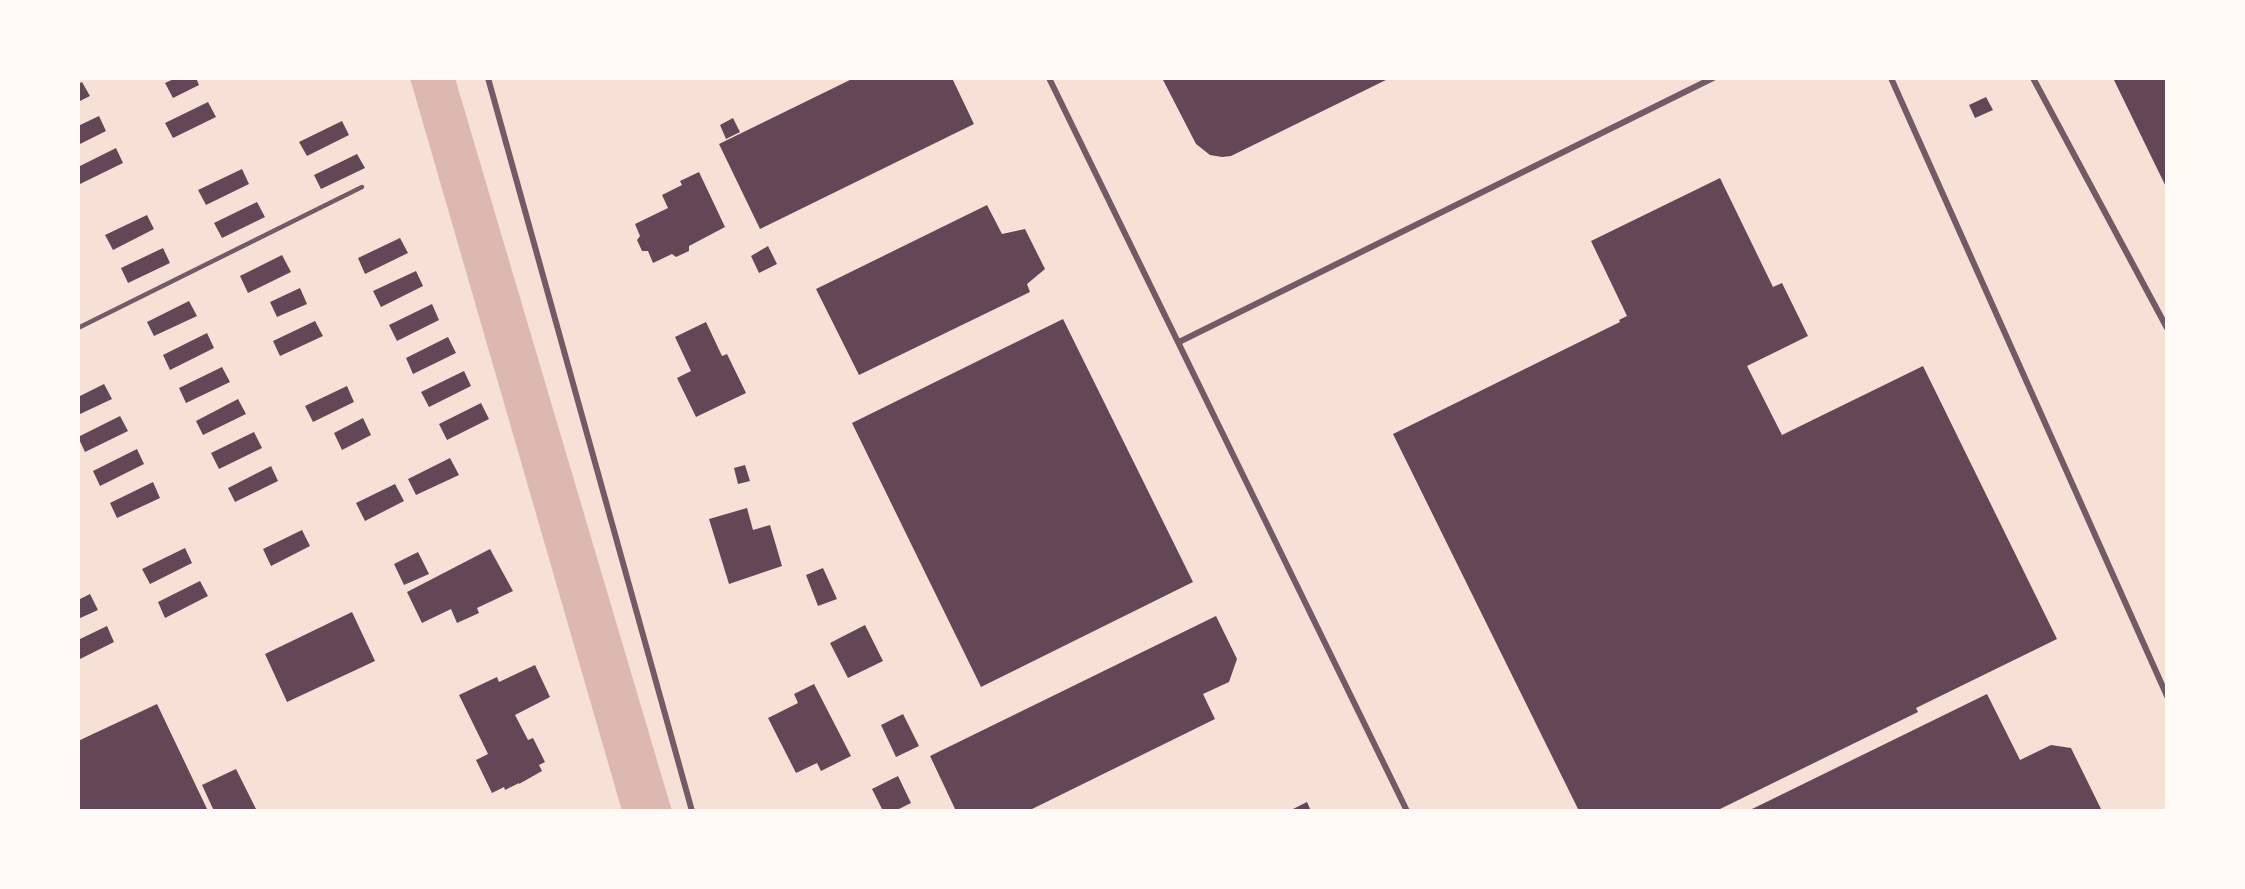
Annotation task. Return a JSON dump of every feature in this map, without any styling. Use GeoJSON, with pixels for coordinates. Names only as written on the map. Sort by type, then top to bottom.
{"type":"FeatureCollection","features":[{"type":"Feature","properties":{"kind":"street"},"geometry":{"type":"LineString","coordinates":[[488,78],[692,811]]}},
{"type":"Feature","properties":{"kind":"street"},"geometry":{"type":"LineString","coordinates":[[1049,78],[1407,811]]}},
{"type":"Feature","properties":{"kind":"street"},"geometry":{"type":"LineString","coordinates":[[1179,342],[1713,78]]}},
{"type":"Feature","properties":{"kind":"street"},"geometry":{"type":"LineString","coordinates":[[1891,78],[2167,696]]}},
{"type":"Feature","properties":{"kind":"street"},"geometry":{"type":"LineString","coordinates":[[2033,78],[2167,328]]}},
{"type":"Feature","properties":{"kind":"lane"},"geometry":{"type":"LineString","coordinates":[[78,328],[362,187]]}},
{"type":"Feature","properties":{"kind":"shaded area"},"geometry":{"type":"Polygon","coordinates":[[[410,78],[455,78],[672,811],[622,811],[410,78]]]}},
{"type":"Feature","properties":{"kind":"building"},"geometry":{"type":"Polygon","coordinates":[[[176,78],[196,78],[199,85],[173,98],[165,83],[176,78]]]}},
{"type":"Feature","properties":{"kind":"building"},"geometry":{"type":"Polygon","coordinates":[[[854,78],[952,78],[974,124],[760,229],[719,144],[854,78]]]}},
{"type":"Feature","properties":{"kind":"building"},"geometry":{"type":"Polygon","coordinates":[[[1162,78],[1390,78],[1231,156],[1222,157],[1210,155],[1196,144],[1162,78]]]}},
{"type":"Feature","properties":{"kind":"building"},"geometry":{"type":"Polygon","coordinates":[[[2113,78],[2167,78],[2167,189],[2113,78]]]}},
{"type":"Feature","properties":{"kind":"building"},"geometry":{"type":"Polygon","coordinates":[[[82,82],[90,96],[78,102],[78,84],[82,82]]]}},
{"type":"Feature","properties":{"kind":"building"},"geometry":{"type":"Polygon","coordinates":[[[1986,97],[1993,110],[1975,118],[1969,105],[1986,97]]]}},
{"type":"Feature","properties":{"kind":"building"},"geometry":{"type":"Polygon","coordinates":[[[208,102],[216,117],[173,138],[165,123],[208,102]]]}},
{"type":"Feature","properties":{"kind":"building"},"geometry":{"type":"Polygon","coordinates":[[[99,116],[106,131],[78,145],[78,126],[99,116]]]}},
{"type":"Feature","properties":{"kind":"building"},"geometry":{"type":"Polygon","coordinates":[[[733,118],[740,132],[726,139],[720,125],[733,118]]]}},
{"type":"Feature","properties":{"kind":"building"},"geometry":{"type":"Polygon","coordinates":[[[342,121],[349,135],[307,156],[299,142],[342,121]]]}},
{"type":"Feature","properties":{"kind":"building"},"geometry":{"type":"Polygon","coordinates":[[[116,148],[123,163],[80,184],[78,167],[116,148]]]}},
{"type":"Feature","properties":{"kind":"building"},"geometry":{"type":"Polygon","coordinates":[[[357,154],[365,168],[321,189],[314,175],[357,154]]]}},
{"type":"Feature","properties":{"kind":"building"},"geometry":{"type":"Polygon","coordinates":[[[242,169],[249,184],[206,205],[198,190],[242,169]]]}},
{"type":"Feature","properties":{"kind":"building"},"geometry":{"type":"Polygon","coordinates":[[[699,172],[725,227],[689,246],[689,251],[676,257],[672,254],[653,263],[648,251],[642,251],[637,240],[640,236],[635,224],[668,208],[662,195],[682,185],[680,181],[699,172]]]}},
{"type":"Feature","properties":{"kind":"building"},"geometry":{"type":"Polygon","coordinates":[[[1720,178],[1773,287],[1782,283],[1808,336],[1747,366],[1782,435],[1923,366],[2057,639],[1916,708],[1918,712],[1716,811],[1579,811],[1393,434],[1620,322],[1619,320],[1627,316],[1591,241],[1720,178]]]}},
{"type":"Feature","properties":{"kind":"building"},"geometry":{"type":"Polygon","coordinates":[[[257,202],[265,217],[222,238],[214,223],[257,202]]]}},
{"type":"Feature","properties":{"kind":"building"},"geometry":{"type":"Polygon","coordinates":[[[987,205],[1002,234],[1025,229],[1045,269],[1027,284],[1030,292],[859,375],[816,289],[987,205]]]}},
{"type":"Feature","properties":{"kind":"building"},"geometry":{"type":"Polygon","coordinates":[[[147,215],[154,229],[113,250],[105,235],[147,215]]]}},
{"type":"Feature","properties":{"kind":"building"},"geometry":{"type":"Polygon","coordinates":[[[400,238],[408,253],[365,274],[358,258],[400,238]]]}},
{"type":"Feature","properties":{"kind":"building"},"geometry":{"type":"Polygon","coordinates":[[[768,246],[777,264],[759,273],[751,256],[768,246]]]}},
{"type":"Feature","properties":{"kind":"building"},"geometry":{"type":"Polygon","coordinates":[[[163,248],[170,263],[128,283],[121,268],[163,248]]]}},
{"type":"Feature","properties":{"kind":"building"},"geometry":{"type":"Polygon","coordinates":[[[282,255],[291,272],[248,293],[240,276],[282,255]]]}},
{"type":"Feature","properties":{"kind":"building"},"geometry":{"type":"Polygon","coordinates":[[[416,271],[423,286],[381,307],[373,291],[416,271]]]}},
{"type":"Feature","properties":{"kind":"building"},"geometry":{"type":"Polygon","coordinates":[[[300,288],[307,304],[277,317],[270,302],[300,288]]]}},
{"type":"Feature","properties":{"kind":"building"},"geometry":{"type":"Polygon","coordinates":[[[189,301],[197,316],[154,336],[147,322],[189,301]]]}},
{"type":"Feature","properties":{"kind":"building"},"geometry":{"type":"Polygon","coordinates":[[[432,304],[439,320],[397,341],[389,325],[432,304]]]}},
{"type":"Feature","properties":{"kind":"building"},"geometry":{"type":"Polygon","coordinates":[[[1063,319],[1193,582],[981,687],[852,423],[1063,319]]]}},
{"type":"Feature","properties":{"kind":"building"},"geometry":{"type":"Polygon","coordinates":[[[315,321],[323,336],[280,356],[273,341],[315,321]]]}},
{"type":"Feature","properties":{"kind":"building"},"geometry":{"type":"Polygon","coordinates":[[[706,322],[722,356],[727,354],[746,393],[696,417],[677,378],[691,371],[675,337],[706,322]]]}},
{"type":"Feature","properties":{"kind":"building"},"geometry":{"type":"Polygon","coordinates":[[[207,333],[214,348],[170,370],[163,355],[207,333]]]}},
{"type":"Feature","properties":{"kind":"building"},"geometry":{"type":"Polygon","coordinates":[[[448,337],[456,353],[413,374],[406,358],[448,337]]]}},
{"type":"Feature","properties":{"kind":"building"},"geometry":{"type":"Polygon","coordinates":[[[222,367],[230,382],[186,403],[179,388],[222,367]]]}},
{"type":"Feature","properties":{"kind":"building"},"geometry":{"type":"Polygon","coordinates":[[[464,371],[471,386],[429,407],[421,392],[464,371]]]}},
{"type":"Feature","properties":{"kind":"building"},"geometry":{"type":"Polygon","coordinates":[[[104,384],[112,399],[78,415],[78,397],[104,384]]]}},
{"type":"Feature","properties":{"kind":"building"},"geometry":{"type":"Polygon","coordinates":[[[347,386],[354,402],[313,422],[305,406],[347,386]]]}},
{"type":"Feature","properties":{"kind":"building"},"geometry":{"type":"Polygon","coordinates":[[[238,399],[246,414],[203,435],[196,421],[238,399]]]}},
{"type":"Feature","properties":{"kind":"building"},"geometry":{"type":"Polygon","coordinates":[[[481,403],[489,419],[447,440],[439,424],[481,403]]]}},
{"type":"Feature","properties":{"kind":"building"},"geometry":{"type":"Polygon","coordinates":[[[120,416],[128,431],[85,452],[78,437],[120,416]]]}},
{"type":"Feature","properties":{"kind":"building"},"geometry":{"type":"Polygon","coordinates":[[[363,418],[371,435],[342,450],[334,433],[363,418]]]}},
{"type":"Feature","properties":{"kind":"building"},"geometry":{"type":"Polygon","coordinates":[[[254,432],[262,448],[219,469],[211,453],[254,432]]]}},
{"type":"Feature","properties":{"kind":"building"},"geometry":{"type":"Polygon","coordinates":[[[137,449],[144,464],[100,486],[93,471],[137,449]]]}},
{"type":"Feature","properties":{"kind":"building"},"geometry":{"type":"Polygon","coordinates":[[[450,458],[459,475],[416,495],[408,479],[450,458]]]}},
{"type":"Feature","properties":{"kind":"building"},"geometry":{"type":"Polygon","coordinates":[[[745,465],[750,481],[738,484],[734,468],[745,465]]]}},
{"type":"Feature","properties":{"kind":"building"},"geometry":{"type":"Polygon","coordinates":[[[271,466],[278,481],[235,502],[228,488],[271,466]]]}},
{"type":"Feature","properties":{"kind":"building"},"geometry":{"type":"Polygon","coordinates":[[[153,482],[160,498],[117,518],[110,503],[153,482]]]}},
{"type":"Feature","properties":{"kind":"building"},"geometry":{"type":"Polygon","coordinates":[[[395,484],[404,501],[365,521],[356,503],[395,484]]]}},
{"type":"Feature","properties":{"kind":"building"},"geometry":{"type":"Polygon","coordinates":[[[747,508],[753,530],[770,525],[782,566],[729,584],[709,519],[747,508]]]}},
{"type":"Feature","properties":{"kind":"building"},"geometry":{"type":"Polygon","coordinates":[[[302,530],[310,546],[271,566],[263,549],[302,530]]]}},
{"type":"Feature","properties":{"kind":"building"},"geometry":{"type":"Polygon","coordinates":[[[185,548],[192,563],[150,584],[142,569],[185,548]]]}},
{"type":"Feature","properties":{"kind":"building"},"geometry":{"type":"Polygon","coordinates":[[[490,549],[513,591],[477,608],[479,613],[457,623],[451,609],[422,623],[407,592],[490,549]]]}},
{"type":"Feature","properties":{"kind":"building"},"geometry":{"type":"Polygon","coordinates":[[[418,552],[429,574],[404,585],[394,564],[418,552]]]}},
{"type":"Feature","properties":{"kind":"building"},"geometry":{"type":"Polygon","coordinates":[[[823,568],[837,599],[818,606],[806,575],[823,568]]]}},
{"type":"Feature","properties":{"kind":"building"},"geometry":{"type":"Polygon","coordinates":[[[200,581],[208,596],[165,618],[158,602],[200,581]]]}},
{"type":"Feature","properties":{"kind":"building"},"geometry":{"type":"Polygon","coordinates":[[[90,594],[98,610],[78,619],[78,600],[90,594]]]}},
{"type":"Feature","properties":{"kind":"building"},"geometry":{"type":"Polygon","coordinates":[[[352,612],[375,661],[287,702],[265,654],[352,612]]]}},
{"type":"Feature","properties":{"kind":"building"},"geometry":{"type":"Polygon","coordinates":[[[1216,616],[1237,659],[1229,682],[1203,694],[1215,719],[1028,811],[956,811],[930,756],[1216,616]]]}},
{"type":"Feature","properties":{"kind":"building"},"geometry":{"type":"Polygon","coordinates":[[[865,625],[883,661],[848,678],[830,643],[865,625]]]}},
{"type":"Feature","properties":{"kind":"building"},"geometry":{"type":"Polygon","coordinates":[[[107,626],[114,642],[78,660],[78,640],[107,626]]]}},
{"type":"Feature","properties":{"kind":"building"},"geometry":{"type":"Polygon","coordinates":[[[535,665],[550,697],[515,715],[528,740],[533,738],[545,762],[539,765],[542,771],[519,784],[505,790],[504,787],[492,793],[476,760],[488,754],[459,695],[497,677],[499,682],[535,665]]]}},
{"type":"Feature","properties":{"kind":"building"},"geometry":{"type":"Polygon","coordinates":[[[814,684],[851,756],[821,771],[817,763],[796,773],[768,718],[798,703],[794,694],[814,684]]]}},
{"type":"Feature","properties":{"kind":"building"},"geometry":{"type":"Polygon","coordinates":[[[1987,694],[2020,760],[2051,745],[2071,748],[2102,811],[1748,811],[1987,694]]]}},
{"type":"Feature","properties":{"kind":"building"},"geometry":{"type":"Polygon","coordinates":[[[157,704],[208,811],[80,811],[78,807],[78,741],[157,704]]]}},
{"type":"Feature","properties":{"kind":"building"},"geometry":{"type":"Polygon","coordinates":[[[903,714],[919,746],[896,757],[881,725],[903,714]]]}},
{"type":"Feature","properties":{"kind":"building"},"geometry":{"type":"Polygon","coordinates":[[[236,769],[257,811],[214,811],[202,785],[236,769]]]}},
{"type":"Feature","properties":{"kind":"building"},"geometry":{"type":"Polygon","coordinates":[[[898,776],[911,803],[895,811],[883,811],[872,789],[898,776]]]}},
{"type":"Feature","properties":{"kind":"building"},"geometry":{"type":"Polygon","coordinates":[[[1307,802],[1311,811],[1289,811],[1307,802]]]}}]}
